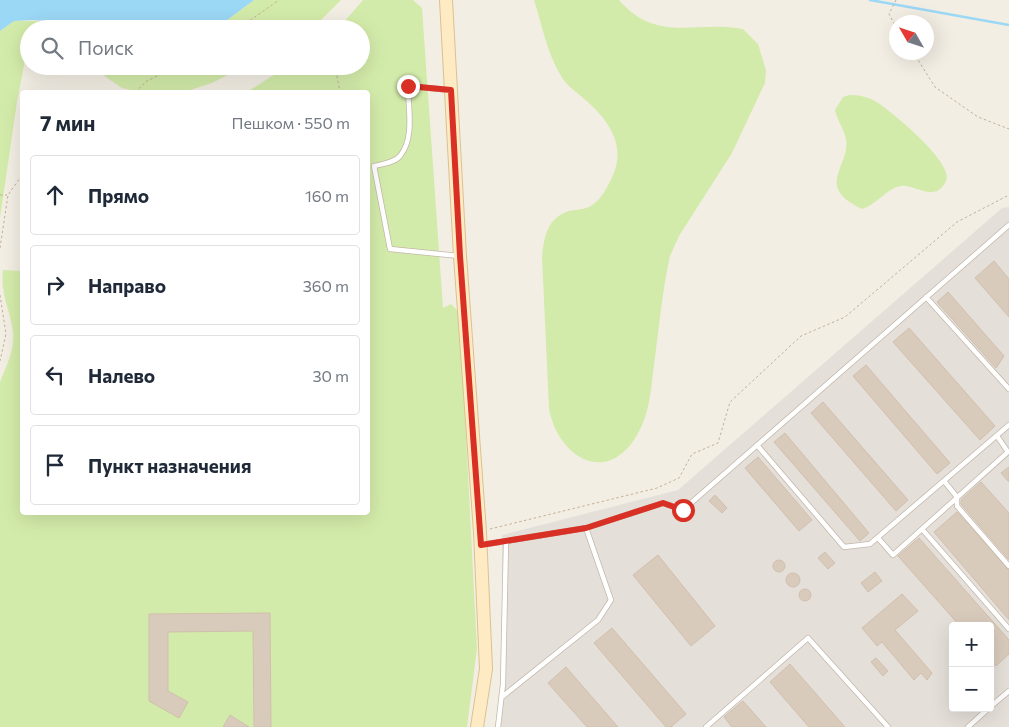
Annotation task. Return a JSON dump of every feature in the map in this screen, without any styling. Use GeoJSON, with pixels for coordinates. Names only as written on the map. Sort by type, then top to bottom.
{"type":"FeatureCollection","features":[{"type":"Feature","properties":{"kind":"street"},"geometry":{"type":"LineString","coordinates":[[446,0],[460,256],[480,539],[486,669],[477,727]]}},
{"type":"Feature","properties":{"kind":"lane"},"geometry":{"type":"LineString","coordinates":[[451,90],[408,86],[409,140],[399,157],[390,162],[374,166],[390,249],[460,256]]}},
{"type":"Feature","properties":{"kind":"lane"},"geometry":{"type":"LineString","coordinates":[[480,539],[506,541],[586,528],[663,503],[683,510],[1009,224]]}},
{"type":"Feature","properties":{"kind":"lane"},"geometry":{"type":"LineString","coordinates":[[926,297],[1009,389]]}},
{"type":"Feature","properties":{"kind":"lane"},"geometry":{"type":"LineString","coordinates":[[757,445],[844,547],[870,544],[1009,425]]}},
{"type":"Feature","properties":{"kind":"lane"},"geometry":{"type":"LineString","coordinates":[[878,538],[894,554],[1008,452],[996,436]]}},
{"type":"Feature","properties":{"kind":"lane"},"geometry":{"type":"LineString","coordinates":[[944,481],[957,497],[957,506],[1009,566]]}},
{"type":"Feature","properties":{"kind":"lane"},"geometry":{"type":"LineString","coordinates":[[502,697],[598,620],[611,600],[586,528]]}},
{"type":"Feature","properties":{"kind":"lane"},"geometry":{"type":"LineString","coordinates":[[922,529],[1009,628]]}},
{"type":"Feature","properties":{"kind":"lane"},"geometry":{"type":"LineString","coordinates":[[498,727],[502,697],[506,541]]}},
{"type":"Feature","properties":{"kind":"lane"},"geometry":{"type":"LineString","coordinates":[[706,727],[808,638],[888,727]]}},
{"type":"Feature","properties":{"kind":"lane"},"geometry":{"type":"LineString","coordinates":[[994,704],[1009,691]]}},
{"type":"Feature","properties":{"kind":"lane"},"geometry":{"type":"LineString","coordinates":[[969,727],[986,712]]}},
{"type":"Feature","properties":{"kind":"path"},"geometry":{"type":"LineString","coordinates":[[251,20],[279,0]]}},
{"type":"Feature","properties":{"kind":"path"},"geometry":{"type":"LineString","coordinates":[[890,15],[896,0]]}},
{"type":"Feature","properties":{"kind":"path"},"geometry":{"type":"LineString","coordinates":[[918,60],[935,87],[978,116],[1009,129]]}},
{"type":"Feature","properties":{"kind":"path"},"geometry":{"type":"LineString","coordinates":[[137,90],[147,81],[159,75]]}},
{"type":"Feature","properties":{"kind":"path"},"geometry":{"type":"LineString","coordinates":[[337,75],[340,90]]}},
{"type":"Feature","properties":{"kind":"path"},"geometry":{"type":"LineString","coordinates":[[0,248],[8,195],[20,178]]}},
{"type":"Feature","properties":{"kind":"path"},"geometry":{"type":"LineString","coordinates":[[0,195],[8,195]]}},
{"type":"Feature","properties":{"kind":"path"},"geometry":{"type":"LineString","coordinates":[[480,539],[657,488],[678,478],[692,454],[718,444],[730,402],[802,336],[845,317],[957,222],[1009,195]]}},
{"type":"Feature","properties":{"kind":"path"},"geometry":{"type":"LineString","coordinates":[[0,295],[6,334],[0,361]]}},
{"type":"Feature","properties":{"kind":"shaded area"},"geometry":{"type":"Polygon","coordinates":[[[1009,207],[1009,727],[495,727],[504,669],[502,535],[678,490],[1002,208],[1009,207]]]}},
{"type":"Feature","properties":{"kind":"green space"},"geometry":{"type":"Polygon","coordinates":[[[254,0],[341,0],[321,20],[227,20],[254,0]]]}},
{"type":"Feature","properties":{"kind":"green space"},"geometry":{"type":"Polygon","coordinates":[[[363,0],[413,0],[422,8],[443,308],[451,304],[458,311],[460,317],[477,649],[467,727],[0,727],[0,382],[13,345],[12,324],[3,287],[3,270],[20,271],[20,515],[370,515],[370,90],[250,90],[274,75],[370,75],[370,20],[346,20],[363,0]]]}},
{"type":"Feature","properties":{"kind":"green space"},"geometry":{"type":"Polygon","coordinates":[[[534,0],[619,0],[633,14],[648,22],[663,26],[743,29],[758,44],[766,70],[765,83],[732,153],[679,236],[670,256],[645,418],[637,435],[625,451],[612,460],[598,462],[585,460],[562,441],[554,426],[549,409],[542,257],[544,242],[551,223],[569,211],[591,206],[607,188],[617,163],[616,142],[612,132],[599,113],[570,87],[561,76],[548,48],[534,0]]]}},
{"type":"Feature","properties":{"kind":"green space"},"geometry":{"type":"Polygon","coordinates":[[[14,21],[20,21],[20,75],[22,75],[0,218],[0,31],[14,21]]]}},
{"type":"Feature","properties":{"kind":"green space"},"geometry":{"type":"Polygon","coordinates":[[[103,75],[228,75],[212,83],[190,90],[131,90],[122,88],[103,75]]]}},
{"type":"Feature","properties":{"kind":"green space"},"geometry":{"type":"Polygon","coordinates":[[[849,95],[862,96],[875,101],[920,138],[941,162],[946,173],[946,181],[941,188],[931,192],[907,186],[896,187],[873,204],[862,209],[847,200],[840,192],[837,184],[846,149],[846,139],[835,110],[843,97],[849,95]]]}},
{"type":"Feature","properties":{"kind":"water"},"geometry":{"type":"Polygon","coordinates":[[[0,0],[254,0],[227,20],[20,20],[14,21],[0,31],[0,0]]]}},
{"type":"Feature","properties":{"kind":"building"},"geometry":{"type":"Polygon","coordinates":[[[994,261],[1009,279],[1009,317],[975,278],[994,261]]]}},
{"type":"Feature","properties":{"kind":"building"},"geometry":{"type":"Polygon","coordinates":[[[948,292],[1004,356],[996,368],[937,302],[948,292]]]}},
{"type":"Feature","properties":{"kind":"building"},"geometry":{"type":"Polygon","coordinates":[[[909,328],[995,426],[980,440],[893,342],[909,328]]]}},
{"type":"Feature","properties":{"kind":"building"},"geometry":{"type":"Polygon","coordinates":[[[866,365],[950,463],[937,474],[853,376],[866,365]]]}},
{"type":"Feature","properties":{"kind":"building"},"geometry":{"type":"Polygon","coordinates":[[[823,402],[908,500],[896,511],[811,413],[823,402]]]}},
{"type":"Feature","properties":{"kind":"building"},"geometry":{"type":"Polygon","coordinates":[[[785,433],[869,533],[860,541],[774,442],[785,433]]]}},
{"type":"Feature","properties":{"kind":"building"},"geometry":{"type":"Polygon","coordinates":[[[758,457],[812,520],[799,531],[745,468],[758,457]]]}},
{"type":"Feature","properties":{"kind":"building"},"geometry":{"type":"Polygon","coordinates":[[[1009,467],[1009,482],[1001,473],[1009,467]]]}},
{"type":"Feature","properties":{"kind":"building"},"geometry":{"type":"Polygon","coordinates":[[[981,482],[1009,513],[1009,560],[961,504],[961,500],[981,482]]]}},
{"type":"Feature","properties":{"kind":"building"},"geometry":{"type":"Polygon","coordinates":[[[715,495],[727,508],[722,513],[709,501],[715,495]]]}},
{"type":"Feature","properties":{"kind":"building"},"geometry":{"type":"Polygon","coordinates":[[[957,512],[1009,570],[1009,620],[934,532],[957,512]]]}},
{"type":"Feature","properties":{"kind":"building"},"geometry":{"type":"Polygon","coordinates":[[[919,538],[993,622],[956,622],[898,556],[919,538]]]}},
{"type":"Feature","properties":{"kind":"building"},"geometry":{"type":"Polygon","coordinates":[[[825,552],[835,563],[828,569],[818,558],[825,552]]]}},
{"type":"Feature","properties":{"kind":"building"},"geometry":{"type":"Polygon","coordinates":[[[658,555],[715,626],[691,646],[633,575],[658,555]]]}},
{"type":"Feature","properties":{"kind":"building"},"geometry":{"type":"Polygon","coordinates":[[[777,560],[781,560],[785,566],[781,572],[777,572],[773,568],[773,564],[777,560]]]}},
{"type":"Feature","properties":{"kind":"building"},"geometry":{"type":"Polygon","coordinates":[[[875,572],[882,581],[868,592],[861,583],[875,572]]]}},
{"type":"Feature","properties":{"kind":"building"},"geometry":{"type":"Polygon","coordinates":[[[790,573],[796,573],[800,580],[796,587],[790,587],[786,583],[786,577],[790,573]]]}},
{"type":"Feature","properties":{"kind":"building"},"geometry":{"type":"Polygon","coordinates":[[[803,589],[807,589],[811,595],[807,601],[803,601],[799,597],[799,593],[803,589]]]}},
{"type":"Feature","properties":{"kind":"building"},"geometry":{"type":"Polygon","coordinates":[[[902,594],[918,611],[895,630],[932,673],[927,680],[921,673],[914,680],[882,642],[877,646],[862,628],[902,594]]]}},
{"type":"Feature","properties":{"kind":"building"},"geometry":{"type":"Polygon","coordinates":[[[270,613],[271,727],[254,727],[253,631],[168,632],[168,691],[188,702],[179,718],[149,701],[149,614],[270,613]]]}},
{"type":"Feature","properties":{"kind":"building"},"geometry":{"type":"Polygon","coordinates":[[[994,623],[1009,640],[1009,654],[996,666],[994,664],[994,623]]]}},
{"type":"Feature","properties":{"kind":"building"},"geometry":{"type":"Polygon","coordinates":[[[612,628],[686,714],[671,727],[666,727],[594,643],[612,628]]]}},
{"type":"Feature","properties":{"kind":"building"},"geometry":{"type":"Polygon","coordinates":[[[876,658],[888,671],[883,676],[871,662],[876,658]]]}},
{"type":"Feature","properties":{"kind":"building"},"geometry":{"type":"Polygon","coordinates":[[[790,664],[845,727],[809,727],[770,682],[790,664]]]}},
{"type":"Feature","properties":{"kind":"building"},"geometry":{"type":"Polygon","coordinates":[[[566,667],[618,727],[587,727],[548,683],[566,667]]]}},
{"type":"Feature","properties":{"kind":"building"},"geometry":{"type":"Polygon","coordinates":[[[743,701],[766,727],[732,727],[724,717],[743,701]]]}},
{"type":"Feature","properties":{"kind":"building"},"geometry":{"type":"Polygon","coordinates":[[[230,715],[249,727],[223,727],[230,715]]]}},
{"type":"Feature","properties":{"kind":"waterway"},"geometry":{"type":"LineString","coordinates":[[870,0],[1009,25]]}},
{"type":"Feature","properties":{"kind":"route"},"geometry":{"type":"LineString","coordinates":[[408,86],[451,90],[460,256],[481,545],[586,528],[663,503],[683,510]]}}]}
